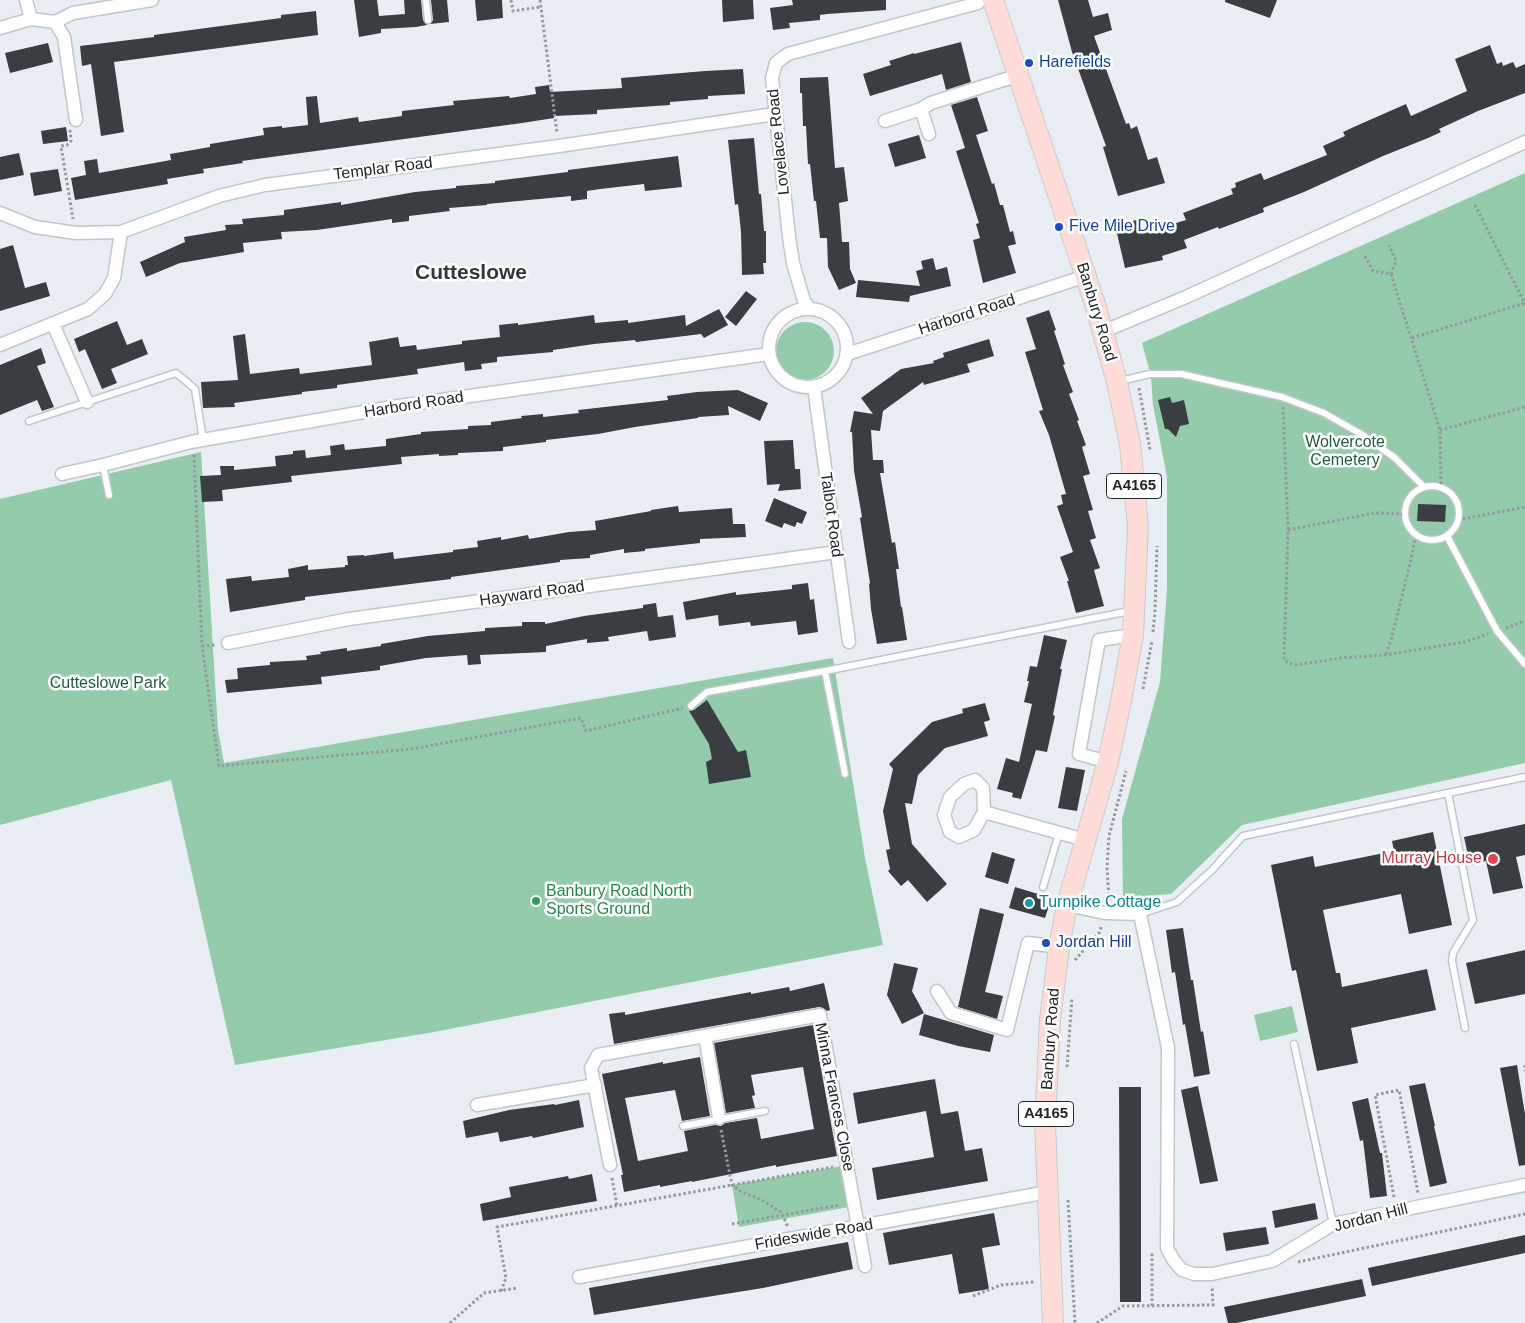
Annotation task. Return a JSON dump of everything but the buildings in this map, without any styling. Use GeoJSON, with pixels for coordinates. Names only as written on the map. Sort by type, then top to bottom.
{"type":"FeatureCollection","features":[{"type":"Feature","properties":{"kind":"main road","name":"Banbury Road"},"geometry":{"type":"LineString","coordinates":[[980,2],[1019,75],[1086,276],[1117,382],[1130,444],[1138,526],[1132,635],[1108,762],[1067,905],[1050,1020],[1045,1123],[1053,1323]]}},
{"type":"Feature","properties":{"kind":"street"},"geometry":{"type":"LineString","coordinates":[[26,0],[31,19]]}},
{"type":"Feature","properties":{"kind":"street"},"geometry":{"type":"LineString","coordinates":[[0,28],[31,19],[55,22],[73,13],[152,0]]}},
{"type":"Feature","properties":{"kind":"street","name":"Lovelace Road"},"geometry":{"type":"LineString","coordinates":[[810,309],[804,301],[793,263],[789,237],[772,78],[776,63],[788,54],[980,2]]}},
{"type":"Feature","properties":{"kind":"street"},"geometry":{"type":"LineString","coordinates":[[55,22],[64,37],[76,120]]}},
{"type":"Feature","properties":{"kind":"street"},"geometry":{"type":"LineString","coordinates":[[885,121],[921,109],[931,103],[1019,75]]}},
{"type":"Feature","properties":{"kind":"street"},"geometry":{"type":"LineString","coordinates":[[921,109],[929,134]]}},
{"type":"Feature","properties":{"kind":"street","name":"Templar Road"},"geometry":{"type":"LineString","coordinates":[[0,212],[35,227],[76,233],[121,232],[219,196],[265,185],[559,146],[775,114]]}},
{"type":"Feature","properties":{"kind":"street"},"geometry":{"type":"LineString","coordinates":[[1102,332],[1186,297],[1525,142]]}},
{"type":"Feature","properties":{"kind":"street"},"geometry":{"type":"LineString","coordinates":[[0,345],[88,309],[105,294],[114,278],[121,232]]}},
{"type":"Feature","properties":{"kind":"street","name":"Harbord Road"},"geometry":{"type":"LineString","coordinates":[[847,354],[1086,276]]}},
{"type":"Feature","properties":{"kind":"street"},"geometry":{"type":"LineString","coordinates":[[810,309],[824,312],[836,321],[846,337],[847,354],[838,375],[827,383],[814,387],[797,386],[785,380],[776,371],[769,354],[771,335],[779,321],[791,313],[810,309]]}},
{"type":"Feature","properties":{"kind":"street"},"geometry":{"type":"LineString","coordinates":[[53,324],[87,402]]}},
{"type":"Feature","properties":{"kind":"street","name":"Harbord Road"},"geometry":{"type":"LineString","coordinates":[[62,474],[197,441],[398,406],[769,354]]}},
{"type":"Feature","properties":{"kind":"street","name":"Talbot Road"},"geometry":{"type":"LineString","coordinates":[[814,387],[849,642]]}},
{"type":"Feature","properties":{"kind":"street","name":"Hayward Road"},"geometry":{"type":"LineString","coordinates":[[228,643],[349,619],[837,552]]}},
{"type":"Feature","properties":{"kind":"street"},"geometry":{"type":"LineString","coordinates":[[1108,762],[1079,754],[1099,640],[1132,635]]}},
{"type":"Feature","properties":{"kind":"street"},"geometry":{"type":"LineString","coordinates":[[984,812],[1085,840]]}},
{"type":"Feature","properties":{"kind":"street"},"geometry":{"type":"LineString","coordinates":[[1067,905],[1105,913],[1140,914],[1168,1048],[1167,1248]]}},
{"type":"Feature","properties":{"kind":"street"},"geometry":{"type":"LineString","coordinates":[[937,991],[952,1014],[1007,1030],[1028,943],[1060,947]]}},
{"type":"Feature","properties":{"kind":"street","name":"Minna Frances Close"},"geometry":{"type":"LineString","coordinates":[[705,1036],[820,1015],[865,1266]]}},
{"type":"Feature","properties":{"kind":"street"},"geometry":{"type":"LineString","coordinates":[[610,1165],[592,1068],[598,1055],[705,1036],[719,1118]]}},
{"type":"Feature","properties":{"kind":"street"},"geometry":{"type":"LineString","coordinates":[[477,1104],[595,1085]]}},
{"type":"Feature","properties":{"kind":"street","name":"Jordan Hill"},"geometry":{"type":"LineString","coordinates":[[1167,1248],[1174,1261],[1182,1270],[1194,1274],[1212,1274],[1272,1261],[1334,1224],[1525,1184]]}},
{"type":"Feature","properties":{"kind":"street","name":"Frideswide Road"},"geometry":{"type":"LineString","coordinates":[[579,1277],[1048,1192]]}},
{"type":"Feature","properties":{"kind":"lane"},"geometry":{"type":"LineString","coordinates":[[426,0],[428,20]]}},
{"type":"Feature","properties":{"kind":"lane"},"geometry":{"type":"LineString","coordinates":[[29,421],[176,373],[194,389],[197,441]]}},
{"type":"Feature","properties":{"kind":"lane"},"geometry":{"type":"LineString","coordinates":[[1117,382],[1150,374],[1181,374],[1282,397],[1324,413],[1362,434],[1395,458],[1424,487]]}},
{"type":"Feature","properties":{"kind":"lane"},"geometry":{"type":"LineString","coordinates":[[103,465],[109,495]]}},
{"type":"Feature","properties":{"kind":"lane"},"geometry":{"type":"LineString","coordinates":[[1433,486],[1441,488],[1449,492],[1455,500],[1458,509],[1458,520],[1447,536],[1428,540],[1416,535],[1408,526],[1405,514],[1406,504],[1411,496],[1424,487],[1433,486]]}},
{"type":"Feature","properties":{"kind":"lane"},"geometry":{"type":"LineString","coordinates":[[1447,536],[1497,631],[1525,664]]}},
{"type":"Feature","properties":{"kind":"lane"},"geometry":{"type":"LineString","coordinates":[[691,706],[707,692],[1134,611]]}},
{"type":"Feature","properties":{"kind":"lane"},"geometry":{"type":"LineString","coordinates":[[825,671],[845,774]]}},
{"type":"Feature","properties":{"kind":"lane"},"geometry":{"type":"LineString","coordinates":[[1140,914],[1177,902],[1212,871],[1243,836],[1525,777]]}},
{"type":"Feature","properties":{"kind":"lane"},"geometry":{"type":"LineString","coordinates":[[1448,792],[1473,920],[1453,953],[1452,962],[1465,1028]]}},
{"type":"Feature","properties":{"kind":"lane"},"geometry":{"type":"LineString","coordinates":[[1044,888],[1059,833]]}},
{"type":"Feature","properties":{"kind":"lane"},"geometry":{"type":"LineString","coordinates":[[1294,1044],[1334,1224]]}},
{"type":"Feature","properties":{"kind":"lane"},"geometry":{"type":"LineString","coordinates":[[683,1126],[764,1111]]}},
{"type":"Feature","properties":{"kind":"path"},"geometry":{"type":"LineString","coordinates":[[511,0],[512,11],[540,7]]}},
{"type":"Feature","properties":{"kind":"path"},"geometry":{"type":"LineString","coordinates":[[540,0],[559,146]]}},
{"type":"Feature","properties":{"kind":"path"},"geometry":{"type":"LineString","coordinates":[[76,120],[69,122],[71,141],[67,145],[61,146],[76,233]]}},
{"type":"Feature","properties":{"kind":"path"},"geometry":{"type":"LineString","coordinates":[[1412,338],[1525,303],[1475,205]]}},
{"type":"Feature","properties":{"kind":"path"},"geometry":{"type":"LineString","coordinates":[[1389,245],[1396,261],[1391,274],[1440,430],[1441,488]]}},
{"type":"Feature","properties":{"kind":"path"},"geometry":{"type":"LineString","coordinates":[[1365,256],[1373,271],[1391,274]]}},
{"type":"Feature","properties":{"kind":"path"},"geometry":{"type":"LineString","coordinates":[[1282,397],[1288,530],[1284,660],[1295,665],[1341,658],[1385,655],[1464,642],[1525,621]]}},
{"type":"Feature","properties":{"kind":"path"},"geometry":{"type":"LineString","coordinates":[[1440,430],[1525,408]]}},
{"type":"Feature","properties":{"kind":"path"},"geometry":{"type":"LineString","coordinates":[[197,441],[195,461],[202,646],[219,766],[412,748],[580,718],[586,731],[691,706]]}},
{"type":"Feature","properties":{"kind":"path"},"geometry":{"type":"LineString","coordinates":[[1458,520],[1525,506]]}},
{"type":"Feature","properties":{"kind":"path"},"geometry":{"type":"LineString","coordinates":[[1288,530],[1374,513],[1405,514]]}},
{"type":"Feature","properties":{"kind":"path"},"geometry":{"type":"LineString","coordinates":[[1385,655],[1396,623],[1416,535]]}},
{"type":"Feature","properties":{"kind":"path"},"geometry":{"type":"LineString","coordinates":[[1107,867],[1109,897]]}},
{"type":"Feature","properties":{"kind":"path"},"geometry":{"type":"LineString","coordinates":[[1074,970],[1075,960],[1099,933]]}},
{"type":"Feature","properties":{"kind":"path"},"geometry":{"type":"LineString","coordinates":[[1067,1076],[1073,989]]}},
{"type":"Feature","properties":{"kind":"path"},"geometry":{"type":"LineString","coordinates":[[1525,1065],[1525,1071]]}},
{"type":"Feature","properties":{"kind":"path"},"geometry":{"type":"LineString","coordinates":[[1397,1211],[1375,1094],[1399,1090],[1421,1206]]}},
{"type":"Feature","properties":{"kind":"path"},"geometry":{"type":"LineString","coordinates":[[719,1118],[732,1185],[781,1212],[793,1239]]}},
{"type":"Feature","properties":{"kind":"path"},"geometry":{"type":"LineString","coordinates":[[610,1165],[617,1206]]}},
{"type":"Feature","properties":{"kind":"path"},"geometry":{"type":"LineString","coordinates":[[501,1291],[506,1278],[497,1227],[846,1165]]}},
{"type":"Feature","properties":{"kind":"path"},"geometry":{"type":"LineString","coordinates":[[1068,1198],[1075,1323]]}},
{"type":"Feature","properties":{"kind":"path"},"geometry":{"type":"LineString","coordinates":[[732,1224],[853,1202]]}},
{"type":"Feature","properties":{"kind":"path"},"geometry":{"type":"LineString","coordinates":[[1272,1261],[1280,1266],[1525,1214]]}},
{"type":"Feature","properties":{"kind":"path"},"geometry":{"type":"LineString","coordinates":[[1152,1306],[1152,1253],[1167,1248]]}},
{"type":"Feature","properties":{"kind":"path"},"geometry":{"type":"LineString","coordinates":[[1097,1323],[1123,1306],[1212,1305],[1212,1274]]}},
{"type":"Feature","properties":{"kind":"path"},"geometry":{"type":"LineString","coordinates":[[973,1296],[1001,1285],[1039,1282],[1052,1283]]}},
{"type":"Feature","properties":{"kind":"path"},"geometry":{"type":"LineString","coordinates":[[450,1323],[484,1293],[518,1288]]}},
{"type":"Feature","properties":{"kind":"green space","name":"Wolvercote Cemetery"},"geometry":{"type":"Polygon","coordinates":[[[1525,173],[1525,763],[1242,825],[1171,894],[1123,898],[1122,819],[1160,682],[1167,589],[1167,477],[1153,405],[1151,376],[1142,343],[1525,173]]]}},
{"type":"Feature","properties":{"kind":"green space"},"geometry":{"type":"Polygon","coordinates":[[[805,322],[821,327],[829,335],[834,351],[829,367],[821,375],[805,380],[789,375],[781,367],[776,351],[781,335],[789,327],[805,322]]]}},
{"type":"Feature","properties":{"kind":"green space","name":"Banbury Road North Sports Ground"},"geometry":{"type":"Polygon","coordinates":[[[201,452],[218,730],[224,763],[833,658],[865,858],[883,945],[434,1032],[235,1065],[171,780],[0,825],[0,499],[201,452]]]}},
{"type":"Feature","properties":{"kind":"green space"},"geometry":{"type":"Polygon","coordinates":[[[1292,1006],[1298,1032],[1260,1041],[1254,1015],[1292,1006]]]}},
{"type":"Feature","properties":{"kind":"green space"},"geometry":{"type":"Polygon","coordinates":[[[842,1166],[849,1207],[739,1227],[732,1185],[842,1166]]]}},
{"type":"Feature","properties":{"kind":"place","name":"Harefields"},"geometry":{"type":"Point","coordinates":[1029,63]}},
{"type":"Feature","properties":{"kind":"place","name":"Five Mile Drive"},"geometry":{"type":"Point","coordinates":[1059,227]}},
{"type":"Feature","properties":{"kind":"place","name":"Murray House"},"geometry":{"type":"Point","coordinates":[1493,859]}},
{"type":"Feature","properties":{"kind":"place","name":"Banbury Road North Sports Ground"},"geometry":{"type":"Point","coordinates":[536,901]}},
{"type":"Feature","properties":{"kind":"place","name":"Turnpike Cottage"},"geometry":{"type":"Point","coordinates":[1029,903]}},
{"type":"Feature","properties":{"kind":"place","name":"Jordan Hill"},"geometry":{"type":"Point","coordinates":[1046,943]}},
{"type":"Feature","properties":{"kind":"district","name":"Cutteslowe"},"geometry":{"type":"Point","coordinates":[471,273]}},
{"type":"Feature","properties":{"kind":"park label","name":"Cutteslowe Park"},"geometry":{"type":"Point","coordinates":[108,684]}}]}
